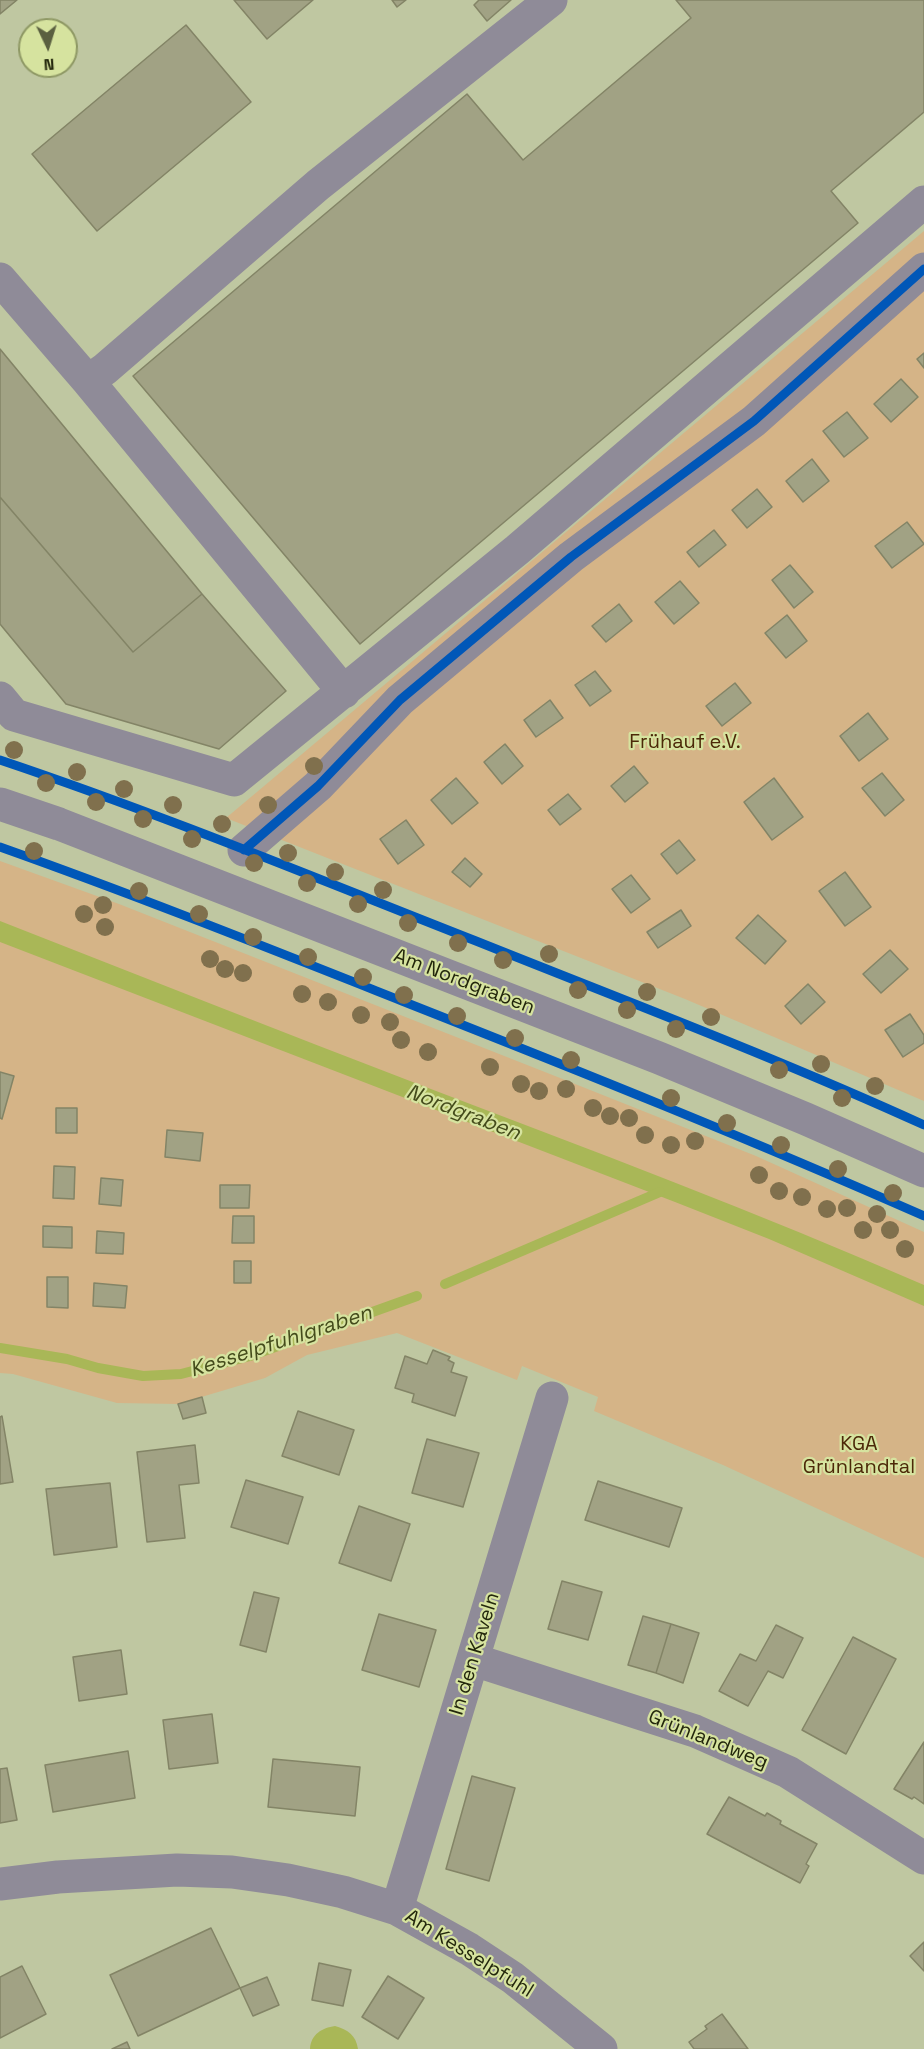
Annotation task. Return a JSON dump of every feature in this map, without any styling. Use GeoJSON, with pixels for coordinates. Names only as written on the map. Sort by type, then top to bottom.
{"type":"FeatureCollection","features":[{"type":"Feature","properties":{"kind":"street"},"geometry":{"type":"LineString","coordinates":[[88,381],[105,369],[318,185],[551,0]]}},
{"type":"Feature","properties":{"kind":"street"},"geometry":{"type":"LineString","coordinates":[[0,698],[14,715],[234,780],[517,550],[924,202]]}},
{"type":"Feature","properties":{"kind":"street"},"geometry":{"type":"LineString","coordinates":[[244,850],[318,786],[400,700],[571,557],[754,421],[924,269]]}},
{"type":"Feature","properties":{"kind":"street"},"geometry":{"type":"LineString","coordinates":[[0,279],[88,381],[344,692]]}},
{"type":"Feature","properties":{"kind":"street","name":"Am Nordgraben"},"geometry":{"type":"LineString","coordinates":[[0,804],[70,828],[659,1058],[924,1171]]}},
{"type":"Feature","properties":{"kind":"street","name":"In den Kaveln"},"geometry":{"type":"LineString","coordinates":[[397,1909],[552,1398]]}},
{"type":"Feature","properties":{"kind":"street","name":"Grünlandweg"},"geometry":{"type":"LineString","coordinates":[[474,1660],[695,1731],[788,1772],[924,1858]]}},
{"type":"Feature","properties":{"kind":"street","name":"Am Kesselpfuhl"},"geometry":{"type":"LineString","coordinates":[[0,1884],[163,1869],[232,1872],[288,1880],[332,1890],[397,1909],[470,1949],[513,1978],[601,2049]]}},
{"type":"Feature","properties":{"kind":"green space","name":"Frühauf e.V."},"geometry":{"type":"Polygon","coordinates":[[[924,231],[924,1101],[685,999],[226,818],[924,231]]]}},
{"type":"Feature","properties":{"kind":"green space","name":"KGA Grünlandtal"},"geometry":{"type":"Polygon","coordinates":[[[0,861],[119,904],[756,1156],[924,1232],[924,1558],[723,1465],[594,1411],[598,1397],[522,1366],[517,1380],[397,1333],[307,1355],[265,1378],[178,1404],[117,1403],[13,1374],[0,1373],[0,861]]]}},
{"type":"Feature","properties":{"kind":"water","name":"Nordgraben"},"geometry":{"type":"Polygon","coordinates":[[[0,921],[675,1182],[862,1258],[924,1285],[924,1306],[769,1239],[0,942],[0,921]]]}},
{"type":"Feature","properties":{"kind":"water"},"geometry":{"type":"Polygon","coordinates":[[[335,2026],[351,2034],[358,2049],[310,2049],[312,2039],[318,2033],[335,2026]]]}},
{"type":"Feature","properties":{"kind":"building"},"geometry":{"type":"Polygon","coordinates":[[[0,0],[17,0],[0,14],[0,0]]]}},
{"type":"Feature","properties":{"kind":"building"},"geometry":{"type":"Polygon","coordinates":[[[234,0],[313,0],[267,39],[234,0]]]}},
{"type":"Feature","properties":{"kind":"building"},"geometry":{"type":"Polygon","coordinates":[[[392,0],[406,0],[397,7],[392,0]]]}},
{"type":"Feature","properties":{"kind":"building"},"geometry":{"type":"Polygon","coordinates":[[[479,0],[511,0],[487,21],[474,5],[479,0]]]}},
{"type":"Feature","properties":{"kind":"building"},"geometry":{"type":"Polygon","coordinates":[[[676,0],[924,0],[924,112],[831,191],[858,223],[360,644],[133,376],[467,94],[523,160],[691,18],[676,0]]]}},
{"type":"Feature","properties":{"kind":"building"},"geometry":{"type":"Polygon","coordinates":[[[186,25],[251,102],[97,231],[32,154],[186,25]]]}},
{"type":"Feature","properties":{"kind":"building"},"geometry":{"type":"Polygon","coordinates":[[[0,349],[202,594],[133,652],[0,497],[0,349]]]}},
{"type":"Feature","properties":{"kind":"building"},"geometry":{"type":"Polygon","coordinates":[[[924,353],[924,368],[917,359],[924,353]]]}},
{"type":"Feature","properties":{"kind":"building"},"geometry":{"type":"Polygon","coordinates":[[[901,379],[918,397],[891,422],[874,404],[901,379]]]}},
{"type":"Feature","properties":{"kind":"building"},"geometry":{"type":"Polygon","coordinates":[[[847,412],[868,438],[844,457],[823,431],[847,412]]]}},
{"type":"Feature","properties":{"kind":"building"},"geometry":{"type":"Polygon","coordinates":[[[812,459],[829,481],[803,502],[786,481],[812,459]]]}},
{"type":"Feature","properties":{"kind":"building"},"geometry":{"type":"Polygon","coordinates":[[[757,489],[772,507],[747,528],[732,510],[757,489]]]}},
{"type":"Feature","properties":{"kind":"building"},"geometry":{"type":"Polygon","coordinates":[[[0,497],[133,652],[202,594],[286,691],[219,749],[66,704],[0,624],[0,497]]]}},
{"type":"Feature","properties":{"kind":"building"},"geometry":{"type":"Polygon","coordinates":[[[907,522],[924,544],[892,568],[875,546],[907,522]]]}},
{"type":"Feature","properties":{"kind":"building"},"geometry":{"type":"Polygon","coordinates":[[[714,530],[726,545],[699,567],[687,552],[714,530]]]}},
{"type":"Feature","properties":{"kind":"building"},"geometry":{"type":"Polygon","coordinates":[[[790,565],[813,592],[794,608],[772,580],[790,565]]]}},
{"type":"Feature","properties":{"kind":"building"},"geometry":{"type":"Polygon","coordinates":[[[680,581],[699,603],[674,624],[655,602],[680,581]]]}},
{"type":"Feature","properties":{"kind":"building"},"geometry":{"type":"Polygon","coordinates":[[[619,604],[632,621],[606,642],[592,626],[619,604]]]}},
{"type":"Feature","properties":{"kind":"building"},"geometry":{"type":"Polygon","coordinates":[[[787,615],[807,641],[786,658],[765,633],[787,615]]]}},
{"type":"Feature","properties":{"kind":"building"},"geometry":{"type":"Polygon","coordinates":[[[595,671],[611,691],[590,706],[575,685],[595,671]]]}},
{"type":"Feature","properties":{"kind":"building"},"geometry":{"type":"Polygon","coordinates":[[[735,683],[751,703],[722,726],[706,706],[735,683]]]}},
{"type":"Feature","properties":{"kind":"building"},"geometry":{"type":"Polygon","coordinates":[[[550,700],[563,718],[536,737],[524,720],[550,700]]]}},
{"type":"Feature","properties":{"kind":"building"},"geometry":{"type":"Polygon","coordinates":[[[868,713],[888,739],[859,761],[840,736],[868,713]]]}},
{"type":"Feature","properties":{"kind":"building"},"geometry":{"type":"Polygon","coordinates":[[[505,744],[523,766],[502,784],[484,762],[505,744]]]}},
{"type":"Feature","properties":{"kind":"building"},"geometry":{"type":"Polygon","coordinates":[[[634,766],[648,783],[625,802],[611,786],[634,766]]]}},
{"type":"Feature","properties":{"kind":"building"},"geometry":{"type":"Polygon","coordinates":[[[882,773],[904,800],[885,816],[862,788],[882,773]]]}},
{"type":"Feature","properties":{"kind":"building"},"geometry":{"type":"Polygon","coordinates":[[[456,778],[478,803],[452,824],[431,800],[456,778]]]}},
{"type":"Feature","properties":{"kind":"building"},"geometry":{"type":"Polygon","coordinates":[[[774,778],[803,817],[772,840],[744,802],[774,778]]]}},
{"type":"Feature","properties":{"kind":"building"},"geometry":{"type":"Polygon","coordinates":[[[568,794],[581,809],[560,825],[548,810],[568,794]]]}},
{"type":"Feature","properties":{"kind":"building"},"geometry":{"type":"Polygon","coordinates":[[[406,820],[424,845],[398,864],[380,839],[406,820]]]}},
{"type":"Feature","properties":{"kind":"building"},"geometry":{"type":"Polygon","coordinates":[[[679,840],[695,860],[677,874],[661,854],[679,840]]]}},
{"type":"Feature","properties":{"kind":"building"},"geometry":{"type":"Polygon","coordinates":[[[465,858],[482,874],[470,887],[452,872],[465,858]]]}},
{"type":"Feature","properties":{"kind":"building"},"geometry":{"type":"Polygon","coordinates":[[[845,872],[871,907],[845,926],[819,891],[845,872]]]}},
{"type":"Feature","properties":{"kind":"building"},"geometry":{"type":"Polygon","coordinates":[[[631,875],[650,899],[631,913],[612,889],[631,875]]]}},
{"type":"Feature","properties":{"kind":"building"},"geometry":{"type":"Polygon","coordinates":[[[681,910],[691,926],[658,948],[647,932],[681,910]]]}},
{"type":"Feature","properties":{"kind":"building"},"geometry":{"type":"Polygon","coordinates":[[[758,915],[786,941],[765,964],[736,938],[758,915]]]}},
{"type":"Feature","properties":{"kind":"building"},"geometry":{"type":"Polygon","coordinates":[[[890,950],[908,969],[881,993],[863,974],[890,950]]]}},
{"type":"Feature","properties":{"kind":"building"},"geometry":{"type":"Polygon","coordinates":[[[808,984],[825,1002],[801,1024],[785,1006],[808,984]]]}},
{"type":"Feature","properties":{"kind":"building"},"geometry":{"type":"Polygon","coordinates":[[[910,1014],[924,1035],[924,1043],[903,1057],[885,1030],[910,1014]]]}},
{"type":"Feature","properties":{"kind":"building"},"geometry":{"type":"Polygon","coordinates":[[[0,1072],[14,1076],[2,1119],[0,1118],[0,1072]]]}},
{"type":"Feature","properties":{"kind":"building"},"geometry":{"type":"Polygon","coordinates":[[[56,1108],[77,1108],[77,1133],[56,1133],[56,1108]]]}},
{"type":"Feature","properties":{"kind":"building"},"geometry":{"type":"Polygon","coordinates":[[[167,1130],[203,1133],[200,1161],[165,1157],[167,1130]]]}},
{"type":"Feature","properties":{"kind":"building"},"geometry":{"type":"Polygon","coordinates":[[[54,1166],[75,1167],[74,1199],[53,1198],[54,1166]]]}},
{"type":"Feature","properties":{"kind":"building"},"geometry":{"type":"Polygon","coordinates":[[[101,1178],[123,1180],[121,1206],[99,1204],[101,1178]]]}},
{"type":"Feature","properties":{"kind":"building"},"geometry":{"type":"Polygon","coordinates":[[[220,1185],[250,1185],[249,1208],[220,1208],[220,1185]]]}},
{"type":"Feature","properties":{"kind":"building"},"geometry":{"type":"Polygon","coordinates":[[[233,1216],[254,1216],[254,1243],[232,1243],[233,1216]]]}},
{"type":"Feature","properties":{"kind":"building"},"geometry":{"type":"Polygon","coordinates":[[[43,1226],[72,1227],[72,1248],[43,1247],[43,1226]]]}},
{"type":"Feature","properties":{"kind":"building"},"geometry":{"type":"Polygon","coordinates":[[[97,1231],[124,1233],[123,1254],[96,1253],[97,1231]]]}},
{"type":"Feature","properties":{"kind":"building"},"geometry":{"type":"Polygon","coordinates":[[[234,1261],[251,1261],[251,1283],[234,1283],[234,1261]]]}},
{"type":"Feature","properties":{"kind":"building"},"geometry":{"type":"Polygon","coordinates":[[[47,1277],[68,1277],[68,1308],[47,1307],[47,1277]]]}},
{"type":"Feature","properties":{"kind":"building"},"geometry":{"type":"Polygon","coordinates":[[[94,1283],[127,1286],[125,1308],[93,1306],[94,1283]]]}},
{"type":"Feature","properties":{"kind":"building"},"geometry":{"type":"Polygon","coordinates":[[[433,1350],[450,1357],[448,1360],[454,1363],[451,1372],[467,1377],[455,1416],[412,1402],[414,1394],[395,1388],[405,1356],[427,1364],[433,1350]]]}},
{"type":"Feature","properties":{"kind":"building"},"geometry":{"type":"Polygon","coordinates":[[[202,1397],[206,1413],[183,1419],[178,1404],[202,1397]]]}},
{"type":"Feature","properties":{"kind":"building"},"geometry":{"type":"Polygon","coordinates":[[[298,1411],[354,1430],[339,1475],[282,1456],[298,1411]]]}},
{"type":"Feature","properties":{"kind":"building"},"geometry":{"type":"Polygon","coordinates":[[[2,1416],[13,1482],[0,1484],[0,1417],[2,1416]]]}},
{"type":"Feature","properties":{"kind":"building"},"geometry":{"type":"Polygon","coordinates":[[[427,1439],[479,1453],[463,1507],[412,1493],[427,1439]]]}},
{"type":"Feature","properties":{"kind":"building"},"geometry":{"type":"Polygon","coordinates":[[[195,1445],[199,1483],[179,1485],[185,1538],[147,1542],[137,1452],[195,1445]]]}},
{"type":"Feature","properties":{"kind":"building"},"geometry":{"type":"Polygon","coordinates":[[[246,1480],[303,1497],[288,1544],[231,1527],[246,1480]]]}},
{"type":"Feature","properties":{"kind":"building"},"geometry":{"type":"Polygon","coordinates":[[[598,1481],[682,1508],[669,1547],[585,1520],[598,1481]]]}},
{"type":"Feature","properties":{"kind":"building"},"geometry":{"type":"Polygon","coordinates":[[[110,1483],[117,1547],[54,1555],[46,1489],[110,1483]]]}},
{"type":"Feature","properties":{"kind":"building"},"geometry":{"type":"Polygon","coordinates":[[[359,1506],[410,1524],[391,1581],[339,1563],[359,1506]]]}},
{"type":"Feature","properties":{"kind":"building"},"geometry":{"type":"Polygon","coordinates":[[[562,1581],[602,1592],[588,1640],[548,1629],[562,1581]]]}},
{"type":"Feature","properties":{"kind":"building"},"geometry":{"type":"Polygon","coordinates":[[[254,1592],[279,1598],[266,1652],[240,1645],[254,1592]]]}},
{"type":"Feature","properties":{"kind":"building"},"geometry":{"type":"Polygon","coordinates":[[[379,1614],[436,1630],[419,1687],[362,1670],[379,1614]]]}},
{"type":"Feature","properties":{"kind":"building"},"geometry":{"type":"Polygon","coordinates":[[[643,1616],[671,1624],[656,1673],[628,1665],[643,1616]]]}},
{"type":"Feature","properties":{"kind":"building"},"geometry":{"type":"Polygon","coordinates":[[[671,1624],[699,1633],[683,1683],[656,1673],[671,1624]]]}},
{"type":"Feature","properties":{"kind":"building"},"geometry":{"type":"Polygon","coordinates":[[[776,1625],[803,1638],[783,1678],[768,1671],[748,1706],[719,1691],[740,1654],[756,1661],[776,1625]]]}},
{"type":"Feature","properties":{"kind":"building"},"geometry":{"type":"Polygon","coordinates":[[[853,1637],[896,1659],[846,1754],[802,1730],[853,1637]]]}},
{"type":"Feature","properties":{"kind":"building"},"geometry":{"type":"Polygon","coordinates":[[[121,1650],[127,1694],[79,1701],[73,1657],[121,1650]]]}},
{"type":"Feature","properties":{"kind":"building"},"geometry":{"type":"Polygon","coordinates":[[[212,1714],[218,1763],[169,1769],[163,1720],[212,1714]]]}},
{"type":"Feature","properties":{"kind":"building"},"geometry":{"type":"Polygon","coordinates":[[[924,1742],[924,1804],[894,1789],[924,1742]]]}},
{"type":"Feature","properties":{"kind":"building"},"geometry":{"type":"Polygon","coordinates":[[[128,1751],[135,1798],[53,1812],[45,1765],[128,1751]]]}},
{"type":"Feature","properties":{"kind":"building"},"geometry":{"type":"Polygon","coordinates":[[[273,1759],[360,1767],[355,1816],[268,1807],[273,1759]]]}},
{"type":"Feature","properties":{"kind":"building"},"geometry":{"type":"Polygon","coordinates":[[[7,1768],[17,1820],[0,1823],[0,1769],[7,1768]]]}},
{"type":"Feature","properties":{"kind":"building"},"geometry":{"type":"Polygon","coordinates":[[[472,1776],[515,1788],[489,1881],[446,1869],[472,1776]]]}},
{"type":"Feature","properties":{"kind":"building"},"geometry":{"type":"Polygon","coordinates":[[[729,1797],[765,1816],[767,1813],[781,1821],[780,1824],[817,1844],[806,1864],[809,1866],[800,1883],[707,1834],[729,1797]]]}},
{"type":"Feature","properties":{"kind":"building"},"geometry":{"type":"Polygon","coordinates":[[[211,1928],[240,1988],[138,2036],[110,1975],[211,1928]]]}},
{"type":"Feature","properties":{"kind":"building"},"geometry":{"type":"Polygon","coordinates":[[[924,1942],[924,1971],[910,1956],[924,1942]]]}},
{"type":"Feature","properties":{"kind":"building"},"geometry":{"type":"Polygon","coordinates":[[[319,1963],[351,1970],[343,2006],[312,2000],[319,1963]]]}},
{"type":"Feature","properties":{"kind":"building"},"geometry":{"type":"Polygon","coordinates":[[[22,1966],[46,2014],[0,2038],[0,1977],[22,1966]]]}},
{"type":"Feature","properties":{"kind":"building"},"geometry":{"type":"Polygon","coordinates":[[[388,1976],[424,1998],[398,2039],[362,2017],[388,1976]]]}},
{"type":"Feature","properties":{"kind":"building"},"geometry":{"type":"Polygon","coordinates":[[[267,1977],[279,2005],[253,2016],[240,1988],[267,1977]]]}},
{"type":"Feature","properties":{"kind":"building"},"geometry":{"type":"Polygon","coordinates":[[[722,2014],[748,2049],[694,2049],[689,2042],[707,2029],[705,2026],[722,2014]]]}},
{"type":"Feature","properties":{"kind":"building"},"geometry":{"type":"Polygon","coordinates":[[[127,2042],[130,2049],[112,2049],[127,2042]]]}},
{"type":"Feature","properties":{"kind":"waterway","name":"Kesselpfuhlgraben"},"geometry":{"type":"LineString","coordinates":[[445,1284],[660,1192]]}},
{"type":"Feature","properties":{"kind":"waterway","name":"Kesselpfuhlgraben"},"geometry":{"type":"LineString","coordinates":[[0,1348],[67,1359],[98,1368],[143,1376],[181,1374],[250,1356],[417,1296]]}},
{"type":"Feature","properties":{"kind":"cycle path"},"geometry":{"type":"LineString","coordinates":[[244,850],[318,786],[400,700],[571,557],[754,421],[924,269]]}},
{"type":"Feature","properties":{"kind":"cycle path"},"geometry":{"type":"LineString","coordinates":[[0,760],[180,825],[645,1008],[757,1053],[924,1125]]}},
{"type":"Feature","properties":{"kind":"cycle path"},"geometry":{"type":"LineString","coordinates":[[0,847],[201,922],[533,1053],[924,1216]]}}]}
